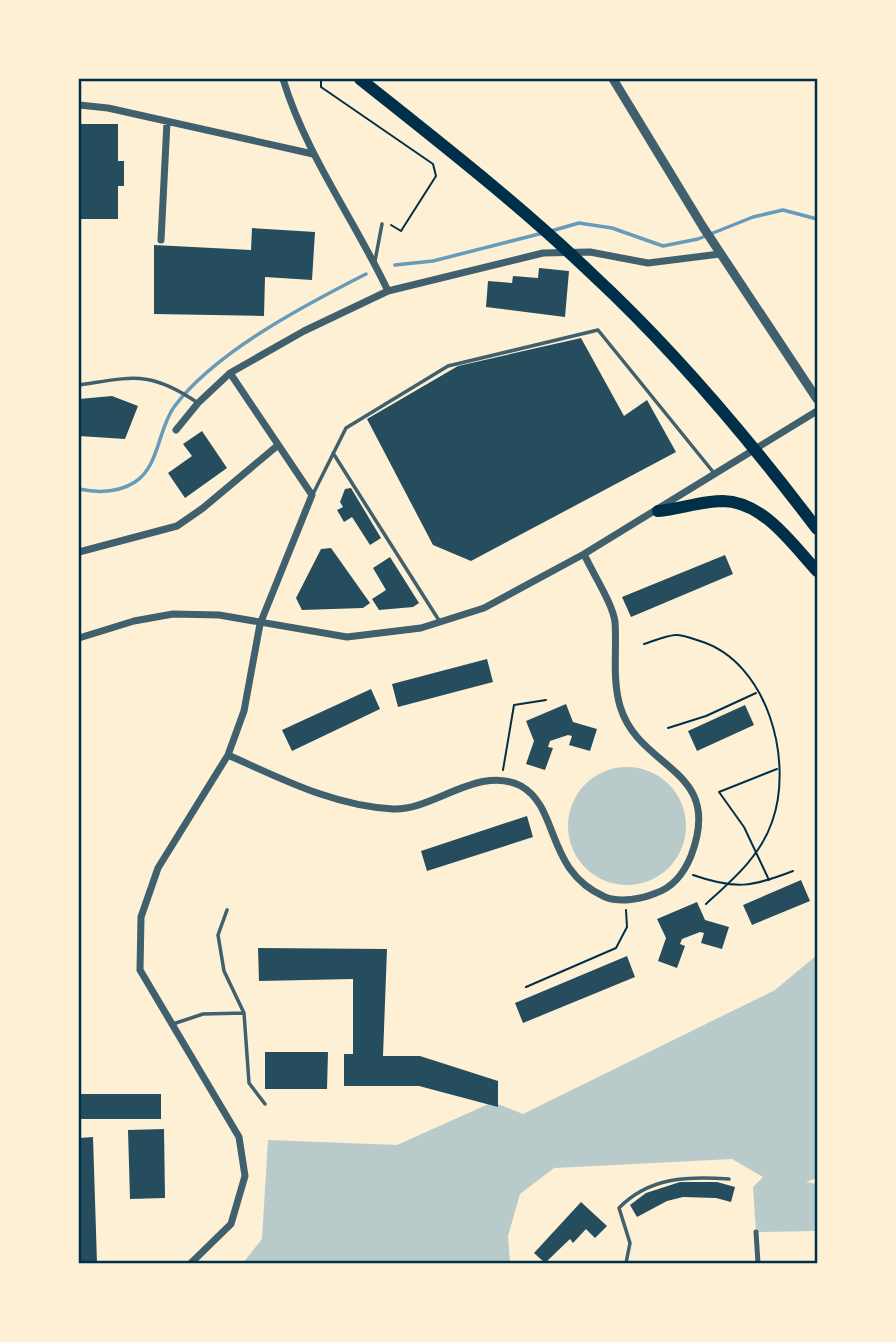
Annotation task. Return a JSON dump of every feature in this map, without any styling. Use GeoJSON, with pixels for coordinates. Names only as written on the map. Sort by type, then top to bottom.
{"type":"FeatureCollection","features":[{"type":"Feature","properties":{"kind":"highway"},"geometry":{"type":"LineString","coordinates":[[360,79],[481,174],[593,274],[647,327],[739,431],[817,529]]}},
{"type":"Feature","properties":{"kind":"highway"},"geometry":{"type":"LineString","coordinates":[[658,511],[723,501],[751,506],[771,522],[817,571]]}},
{"type":"Feature","properties":{"kind":"street"},"geometry":{"type":"LineString","coordinates":[[283,79],[292,108],[313,154],[388,291]]}},
{"type":"Feature","properties":{"kind":"street"},"geometry":{"type":"LineString","coordinates":[[613,79],[718,251],[817,398]]}},
{"type":"Feature","properties":{"kind":"street"},"geometry":{"type":"LineString","coordinates":[[79,105],[108,108],[313,154]]}},
{"type":"Feature","properties":{"kind":"street"},"geometry":{"type":"LineString","coordinates":[[161,240],[167,122]]}},
{"type":"Feature","properties":{"kind":"street"},"geometry":{"type":"LineString","coordinates":[[176,430],[198,402],[230,373],[304,331],[388,291],[543,253],[590,252],[648,263],[718,251]]}},
{"type":"Feature","properties":{"kind":"street"},"geometry":{"type":"LineString","coordinates":[[191,1263],[231,1224],[245,1176],[239,1137],[140,970],[141,917],[158,868],[228,755],[246,701],[260,624],[312,495],[276,446],[230,373]]}},
{"type":"Feature","properties":{"kind":"street"},"geometry":{"type":"LineString","coordinates":[[79,638],[134,621],[173,614],[219,615],[347,637],[421,628],[484,608],[584,554],[817,411]]}},
{"type":"Feature","properties":{"kind":"street"},"geometry":{"type":"LineString","coordinates":[[79,552],[177,526],[203,508],[276,446]]}},
{"type":"Feature","properties":{"kind":"street"},"geometry":{"type":"LineString","coordinates":[[228,755],[347,804],[397,809],[474,783],[500,782],[521,786],[537,802],[565,866],[585,887],[608,899],[641,899],[666,890],[684,872],[698,838],[699,807],[688,783],[638,738],[621,708],[615,676],[615,618],[584,554]]}},
{"type":"Feature","properties":{"kind":"street"},"geometry":{"type":"LineString","coordinates":[[757,1232],[758,1263]]}},
{"type":"Feature","properties":{"kind":"lane"},"geometry":{"type":"LineString","coordinates":[[375,263],[384,226]]}},
{"type":"Feature","properties":{"kind":"lane"},"geometry":{"type":"LineString","coordinates":[[312,495],[346,428],[448,366],[598,330],[715,475]]}},
{"type":"Feature","properties":{"kind":"lane"},"geometry":{"type":"LineString","coordinates":[[79,385],[136,376],[174,387],[198,402]]}},
{"type":"Feature","properties":{"kind":"lane"},"geometry":{"type":"LineString","coordinates":[[333,453],[439,622]]}},
{"type":"Feature","properties":{"kind":"lane"},"geometry":{"type":"LineString","coordinates":[[227,910],[218,935],[224,971],[244,1013],[249,1083],[265,1104]]}},
{"type":"Feature","properties":{"kind":"lane"},"geometry":{"type":"LineString","coordinates":[[171,1025],[203,1014],[244,1013]]}},
{"type":"Feature","properties":{"kind":"lane"},"geometry":{"type":"LineString","coordinates":[[626,1263],[630,1243],[619,1208],[632,1195],[658,1183],[691,1176],[729,1179]]}},
{"type":"Feature","properties":{"kind":"path"},"geometry":{"type":"LineString","coordinates":[[321,81],[321,87],[433,164],[436,176],[401,231],[392,224],[384,226]]}},
{"type":"Feature","properties":{"kind":"path"},"geometry":{"type":"LineString","coordinates":[[644,644],[677,634],[711,645],[748,673],[775,730],[780,786],[772,822],[757,854],[706,904]]}},
{"type":"Feature","properties":{"kind":"path"},"geometry":{"type":"LineString","coordinates":[[668,728],[706,716],[757,692]]}},
{"type":"Feature","properties":{"kind":"path"},"geometry":{"type":"LineString","coordinates":[[500,782],[514,705],[546,700]]}},
{"type":"Feature","properties":{"kind":"path"},"geometry":{"type":"LineString","coordinates":[[769,880],[744,827],[719,792],[779,769]]}},
{"type":"Feature","properties":{"kind":"path"},"geometry":{"type":"LineString","coordinates":[[684,872],[727,884],[752,886],[793,871]]}},
{"type":"Feature","properties":{"kind":"path"},"geometry":{"type":"LineString","coordinates":[[526,987],[616,948],[627,926],[626,899]]}},
{"type":"Feature","properties":{"kind":"shaded area"},"geometry":{"type":"Polygon","coordinates":[[[627,767],[650,771],[669,784],[682,803],[686,826],[682,849],[669,868],[650,881],[627,885],[604,881],[585,868],[572,849],[568,826],[572,803],[585,784],[604,771],[627,767]]]}},
{"type":"Feature","properties":{"kind":"shaded area"},"geometry":{"type":"Polygon","coordinates":[[[817,955],[817,1178],[806,1182],[817,1184],[817,1231],[756,1232],[753,1187],[763,1177],[732,1159],[554,1168],[520,1194],[508,1236],[510,1263],[243,1263],[262,1239],[268,1140],[397,1145],[493,1102],[523,1114],[775,990],[817,955]]]}},
{"type":"Feature","properties":{"kind":"building"},"geometry":{"type":"Polygon","coordinates":[[[79,124],[118,124],[118,161],[124,161],[124,186],[118,186],[118,219],[79,219],[79,124]]]}},
{"type":"Feature","properties":{"kind":"building"},"geometry":{"type":"Polygon","coordinates":[[[252,228],[315,232],[312,280],[265,277],[264,316],[154,314],[154,245],[251,250],[252,228]]]}},
{"type":"Feature","properties":{"kind":"building"},"geometry":{"type":"Polygon","coordinates":[[[539,268],[569,271],[565,317],[486,307],[488,281],[512,283],[513,276],[538,278],[539,268]]]}},
{"type":"Feature","properties":{"kind":"building"},"geometry":{"type":"Polygon","coordinates":[[[581,338],[624,416],[647,400],[676,452],[471,561],[433,545],[367,419],[458,366],[581,338]]]}},
{"type":"Feature","properties":{"kind":"building"},"geometry":{"type":"Polygon","coordinates":[[[112,396],[138,406],[125,439],[79,436],[79,399],[112,396]]]}},
{"type":"Feature","properties":{"kind":"building"},"geometry":{"type":"Polygon","coordinates":[[[202,431],[227,468],[185,498],[168,473],[192,456],[183,444],[202,431]]]}},
{"type":"Feature","properties":{"kind":"building"},"geometry":{"type":"Polygon","coordinates":[[[351,488],[381,538],[370,545],[352,517],[344,522],[337,510],[343,507],[340,502],[345,489],[351,488]]]}},
{"type":"Feature","properties":{"kind":"building"},"geometry":{"type":"Polygon","coordinates":[[[331,548],[370,603],[363,608],[302,610],[296,598],[321,549],[331,548]]]}},
{"type":"Feature","properties":{"kind":"building"},"geometry":{"type":"Polygon","coordinates":[[[725,555],[733,574],[631,617],[622,597],[725,555]]]}},
{"type":"Feature","properties":{"kind":"building"},"geometry":{"type":"Polygon","coordinates":[[[390,557],[419,603],[413,607],[379,610],[372,599],[386,590],[373,568],[390,557]]]}},
{"type":"Feature","properties":{"kind":"building"},"geometry":{"type":"Polygon","coordinates":[[[487,659],[493,682],[398,707],[392,684],[487,659]]]}},
{"type":"Feature","properties":{"kind":"building"},"geometry":{"type":"Polygon","coordinates":[[[371,689],[380,709],[292,751],[282,730],[371,689]]]}},
{"type":"Feature","properties":{"kind":"building"},"geometry":{"type":"Polygon","coordinates":[[[566,704],[573,722],[597,729],[590,751],[569,745],[572,736],[568,735],[550,741],[548,747],[553,748],[545,770],[526,764],[534,741],[526,721],[566,704]]]}},
{"type":"Feature","properties":{"kind":"building"},"geometry":{"type":"Polygon","coordinates":[[[745,705],[754,725],[697,751],[688,731],[745,705]]]}},
{"type":"Feature","properties":{"kind":"building"},"geometry":{"type":"Polygon","coordinates":[[[527,816],[533,837],[427,871],[421,851],[527,816]]]}},
{"type":"Feature","properties":{"kind":"building"},"geometry":{"type":"Polygon","coordinates":[[[801,880],[810,901],[752,925],[743,905],[801,880]]]}},
{"type":"Feature","properties":{"kind":"building"},"geometry":{"type":"Polygon","coordinates":[[[697,902],[705,920],[729,927],[722,949],[701,943],[704,933],[700,932],[682,939],[680,944],[685,946],[677,968],[658,961],[666,938],[657,919],[697,902]]]}},
{"type":"Feature","properties":{"kind":"building"},"geometry":{"type":"Polygon","coordinates":[[[258,948],[387,949],[383,1056],[420,1056],[498,1081],[498,1107],[419,1086],[344,1086],[344,1054],[353,1054],[353,979],[259,981],[258,948]]]}},
{"type":"Feature","properties":{"kind":"building"},"geometry":{"type":"Polygon","coordinates":[[[627,956],[635,977],[523,1023],[515,1003],[627,956]]]}},
{"type":"Feature","properties":{"kind":"building"},"geometry":{"type":"Polygon","coordinates":[[[265,1052],[328,1052],[327,1089],[265,1089],[265,1052]]]}},
{"type":"Feature","properties":{"kind":"building"},"geometry":{"type":"Polygon","coordinates":[[[79,1094],[161,1094],[161,1119],[79,1119],[79,1094]]]}},
{"type":"Feature","properties":{"kind":"building"},"geometry":{"type":"Polygon","coordinates":[[[164,1129],[165,1198],[130,1199],[128,1130],[164,1129]]]}},
{"type":"Feature","properties":{"kind":"building"},"geometry":{"type":"Polygon","coordinates":[[[93,1137],[97,1263],[79,1263],[79,1138],[93,1137]]]}},
{"type":"Feature","properties":{"kind":"building"},"geometry":{"type":"Polygon","coordinates":[[[680,1182],[717,1182],[735,1187],[731,1202],[716,1198],[683,1197],[667,1201],[637,1217],[630,1205],[646,1193],[680,1182]]]}},
{"type":"Feature","properties":{"kind":"building"},"geometry":{"type":"Polygon","coordinates":[[[581,1202],[607,1226],[595,1238],[586,1229],[573,1243],[570,1239],[545,1263],[534,1253],[581,1202]]]}},
{"type":"Feature","properties":{"kind":"waterway"},"geometry":{"type":"LineString","coordinates":[[551,231],[579,223],[612,228],[663,246],[698,239],[753,217],[783,210],[817,219]]}},
{"type":"Feature","properties":{"kind":"waterway"},"geometry":{"type":"LineString","coordinates":[[395,265],[433,261],[543,233]]}},
{"type":"Feature","properties":{"kind":"waterway"},"geometry":{"type":"LineString","coordinates":[[79,489],[108,491],[135,482],[149,467],[174,407],[213,367],[289,315],[366,274]]}}]}
